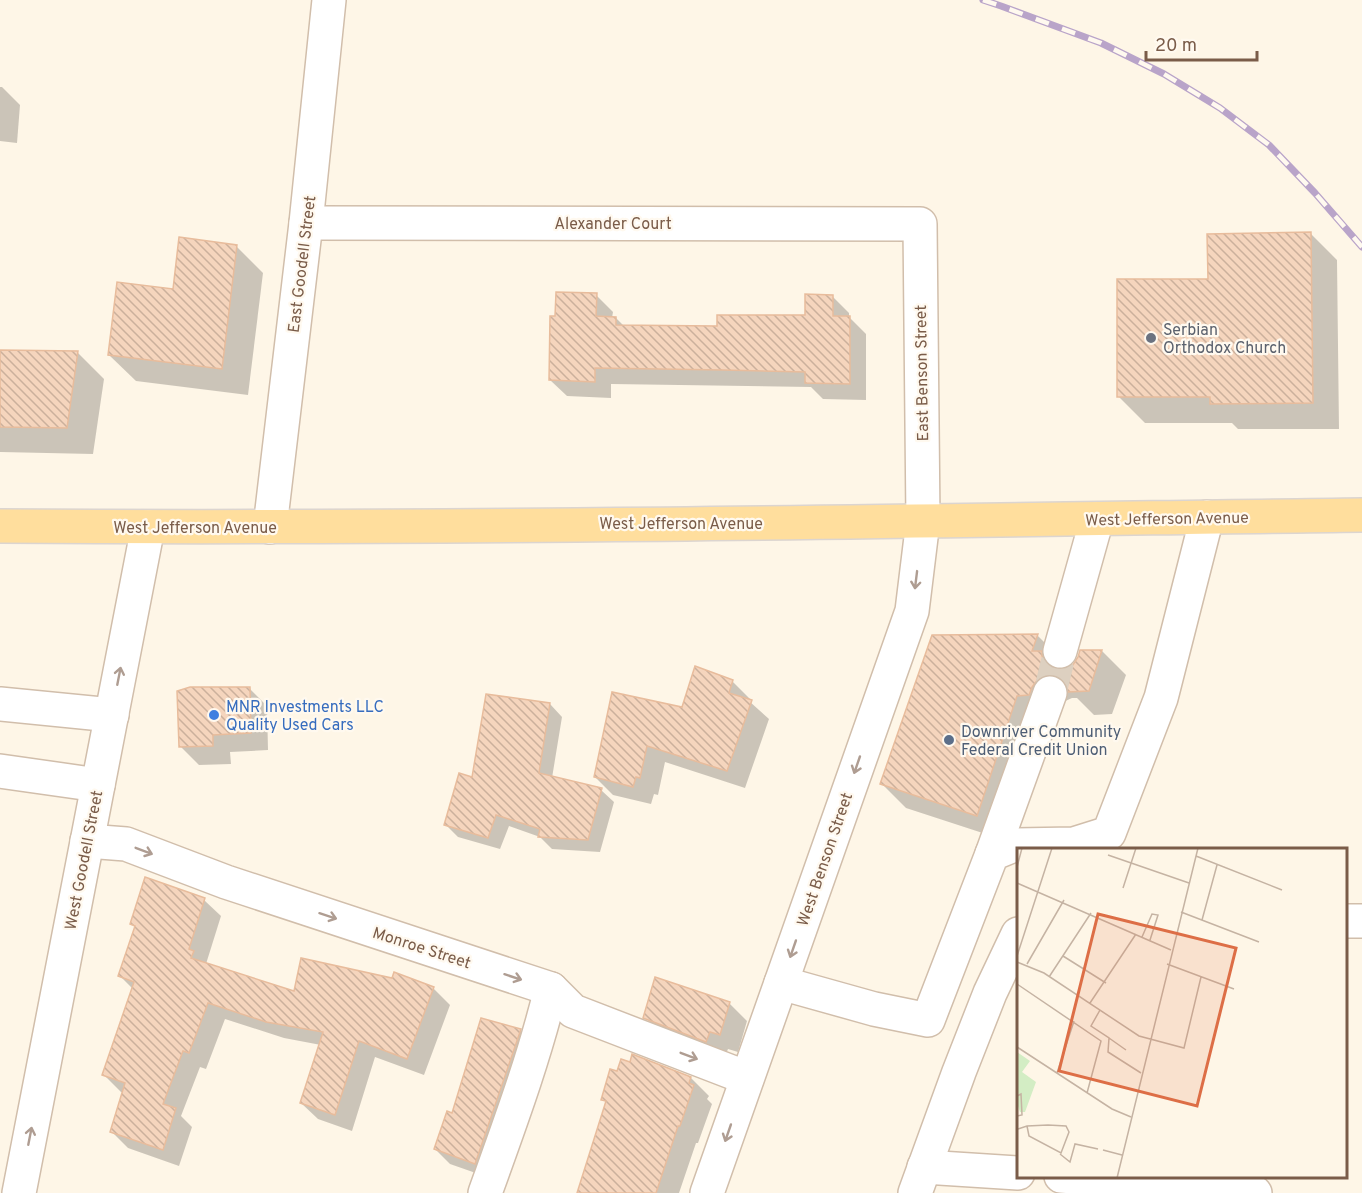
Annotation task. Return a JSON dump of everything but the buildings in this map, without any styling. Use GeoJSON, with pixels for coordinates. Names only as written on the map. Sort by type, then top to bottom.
{"type":"FeatureCollection","features":[{"type":"Feature","properties":{"kind":"main road","name":"West Jefferson Avenue"},"geometry":{"type":"LineString","coordinates":[[0,526],[270,527],[1362,515]]}},
{"type":"Feature","properties":{"kind":"street","name":"East Goodell Street"},"geometry":{"type":"LineString","coordinates":[[270,527],[306,223],[329,0]]}},
{"type":"Feature","properties":{"kind":"street","name":"Alexander Court"},"geometry":{"type":"LineString","coordinates":[[306,223],[920,224]]}},
{"type":"Feature","properties":{"kind":"street","name":"East Benson Street"},"geometry":{"type":"LineString","coordinates":[[920,224],[923,521]]}},
{"type":"Feature","properties":{"kind":"street"},"geometry":{"type":"LineString","coordinates":[[992,854],[1014,845],[1074,847],[1109,833],[1161,698],[1207,517]]}},
{"type":"Feature","properties":{"kind":"street"},"geometry":{"type":"LineString","coordinates":[[1060,651],[1097,519]]}},
{"type":"Feature","properties":{"kind":"street","name":"West Benson Street"},"geometry":{"type":"LineString","coordinates":[[707,1193],[912,611],[923,521]]}},
{"type":"Feature","properties":{"kind":"street","name":"West Goodell Street"},"geometry":{"type":"LineString","coordinates":[[19,1193],[148,527]]}},
{"type":"Feature","properties":{"kind":"street"},"geometry":{"type":"LineString","coordinates":[[781,983],[874,1009],[928,1020],[992,854],[1050,693]]}},
{"type":"Feature","properties":{"kind":"street"},"geometry":{"type":"LineString","coordinates":[[0,704],[112,715]]}},
{"type":"Feature","properties":{"kind":"street"},"geometry":{"type":"LineString","coordinates":[[0,771],[98,785]]}},
{"type":"Feature","properties":{"kind":"street","name":"Monroe Street"},"geometry":{"type":"LineString","coordinates":[[87,841],[126,844],[226,882],[551,990],[573,1011],[747,1078]]}},
{"type":"Feature","properties":{"kind":"street"},"geometry":{"type":"LineString","coordinates":[[1017,935],[990,993],[919,1180],[1017,1173]]}},
{"type":"Feature","properties":{"kind":"street"},"geometry":{"type":"LineString","coordinates":[[485,1193],[520,1094],[551,990]]}},
{"type":"Feature","properties":{"kind":"street"},"geometry":{"type":"LineString","coordinates":[[1084,1178],[1255,1193]]}},
{"type":"Feature","properties":{"kind":"tunnel"},"geometry":{"type":"LineString","coordinates":[[1050,693],[1060,651]]}},
{"type":"Feature","properties":{"kind":"railway"},"geometry":{"type":"LineString","coordinates":[[983,0],[1101,43],[1164,74],[1220,108],[1269,145],[1362,247]]}},
{"type":"Feature","properties":{"kind":"place","name":"Serbian Orthodox Church"},"geometry":{"type":"Point","coordinates":[1151,338]}},
{"type":"Feature","properties":{"kind":"place","name":"MNR Investments LLC Quality Used Cars"},"geometry":{"type":"Point","coordinates":[214,715]}},
{"type":"Feature","properties":{"kind":"place","name":"Downriver Community Federal Credit Union"},"geometry":{"type":"Point","coordinates":[949,740]}}]}
